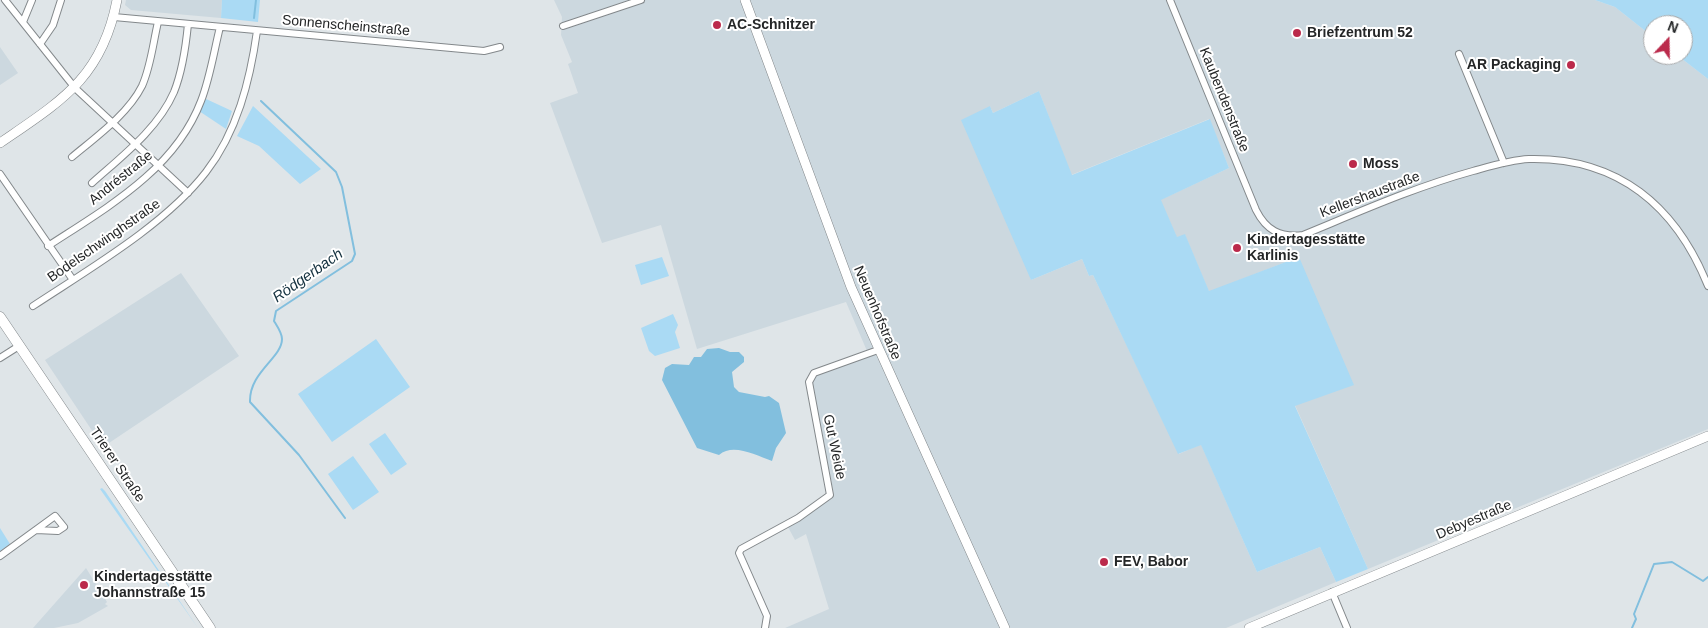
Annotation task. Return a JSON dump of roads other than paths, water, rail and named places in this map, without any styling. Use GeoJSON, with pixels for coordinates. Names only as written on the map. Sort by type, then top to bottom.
{"type":"FeatureCollection","features":[{"type":"Feature","properties":{"kind":"main road","name":"Trierer Straße"},"geometry":{"type":"LineString","coordinates":[[0,317],[210,628]]}},
{"type":"Feature","properties":{"kind":"street"},"geometry":{"type":"LineString","coordinates":[[5,0],[75,88],[188,193]]}},
{"type":"Feature","properties":{"kind":"street"},"geometry":{"type":"LineString","coordinates":[[23,22],[32,0]]}},
{"type":"Feature","properties":{"kind":"street"},"geometry":{"type":"LineString","coordinates":[[40,44],[53,25],[61,0]]}},
{"type":"Feature","properties":{"kind":"street"},"geometry":{"type":"LineString","coordinates":[[0,143],[50,109],[75,88],[95,64],[106,42],[117,0]]}},
{"type":"Feature","properties":{"kind":"street"},"geometry":{"type":"LineString","coordinates":[[563,26],[641,0]]}},
{"type":"Feature","properties":{"kind":"street","name":"Neuenhofstraße"},"geometry":{"type":"LineString","coordinates":[[745,0],[805,168],[851,288],[1005,628]]}},
{"type":"Feature","properties":{"kind":"street","name":"Kaubendenstraße"},"geometry":{"type":"LineString","coordinates":[[1170,0],[1256,210]]}},
{"type":"Feature","properties":{"kind":"street","name":"Sonnenscheinstraße"},"geometry":{"type":"LineString","coordinates":[[114,17],[484,51],[500,47]]}},
{"type":"Feature","properties":{"kind":"street"},"geometry":{"type":"LineString","coordinates":[[72,157],[112,122],[141,87],[146,75],[158,22]]}},
{"type":"Feature","properties":{"kind":"street"},"geometry":{"type":"LineString","coordinates":[[92,182],[135,144],[168,102],[175,90],[188,24]]}},
{"type":"Feature","properties":{"kind":"street","name":"Andréstraße"},"geometry":{"type":"LineString","coordinates":[[48,246],[105,209],[158,166],[192,122],[201,102],[220,27]]}},
{"type":"Feature","properties":{"kind":"street","name":"Bodelschwinghstraße"},"geometry":{"type":"LineString","coordinates":[[33,306],[167,214],[207,172],[230,133],[245,93],[252,65],[257,31]]}},
{"type":"Feature","properties":{"kind":"street"},"geometry":{"type":"LineString","coordinates":[[1459,54],[1504,163]]}},
{"type":"Feature","properties":{"kind":"street","name":"Kellershaustraße"},"geometry":{"type":"LineString","coordinates":[[1256,210],[1269,228],[1279,234],[1290,236],[1303,235],[1450,178],[1504,163],[1528,159],[1560,161],[1586,167],[1626,182],[1647,196],[1675,225],[1696,259],[1708,286]]}},
{"type":"Feature","properties":{"kind":"street"},"geometry":{"type":"LineString","coordinates":[[0,174],[72,280]]}},
{"type":"Feature","properties":{"kind":"street"},"geometry":{"type":"LineString","coordinates":[[0,358],[19,346]]}},
{"type":"Feature","properties":{"kind":"street","name":"Gut Weide"},"geometry":{"type":"LineString","coordinates":[[765,628],[768,616],[739,553],[741,549],[798,518],[830,494],[809,382],[814,373],[878,350]]}},
{"type":"Feature","properties":{"kind":"street","name":"Debyestraße"},"geometry":{"type":"LineString","coordinates":[[1249,628],[1708,436]]}},
{"type":"Feature","properties":{"kind":"street"},"geometry":{"type":"LineString","coordinates":[[0,556],[36,530]]}},
{"type":"Feature","properties":{"kind":"street"},"geometry":{"type":"LineString","coordinates":[[1332,592],[1347,628]]}},
{"type":"Feature","properties":{"kind":"waterway","name":"Rödgerbach"},"geometry":{"type":"LineString","coordinates":[[254,18],[256,0]]}},
{"type":"Feature","properties":{"kind":"waterway","name":"Rödgerbach"},"geometry":{"type":"LineString","coordinates":[[261,101],[336,172],[342,187],[355,254],[352,261],[276,311],[274,321],[281,334],[281,346],[255,382],[251,391],[250,402],[299,455],[345,518]]}},
{"type":"Feature","properties":{"kind":"waterway"},"geometry":{"type":"LineString","coordinates":[[1632,628],[1636,619],[1634,614],[1654,564],[1672,562],[1703,581],[1708,577]]}},
{"type":"Feature","properties":{"kind":"place","name":"AC-Schnitzer"},"geometry":{"type":"Point","coordinates":[717,25]}},
{"type":"Feature","properties":{"kind":"place","name":"Briefzentrum 52"},"geometry":{"type":"Point","coordinates":[1297,33]}},
{"type":"Feature","properties":{"kind":"place","name":"AR Packaging"},"geometry":{"type":"Point","coordinates":[1571,65]}},
{"type":"Feature","properties":{"kind":"place","name":"Moss"},"geometry":{"type":"Point","coordinates":[1353,164]}},
{"type":"Feature","properties":{"kind":"place","name":"Kindertagesstätte Karlinis"},"geometry":{"type":"Point","coordinates":[1237,248]}},
{"type":"Feature","properties":{"kind":"place","name":"FEV, Babor"},"geometry":{"type":"Point","coordinates":[1104,562]}},
{"type":"Feature","properties":{"kind":"place","name":"Kindertagesstätte Johannstraße 15"},"geometry":{"type":"Point","coordinates":[84,585]}}]}
